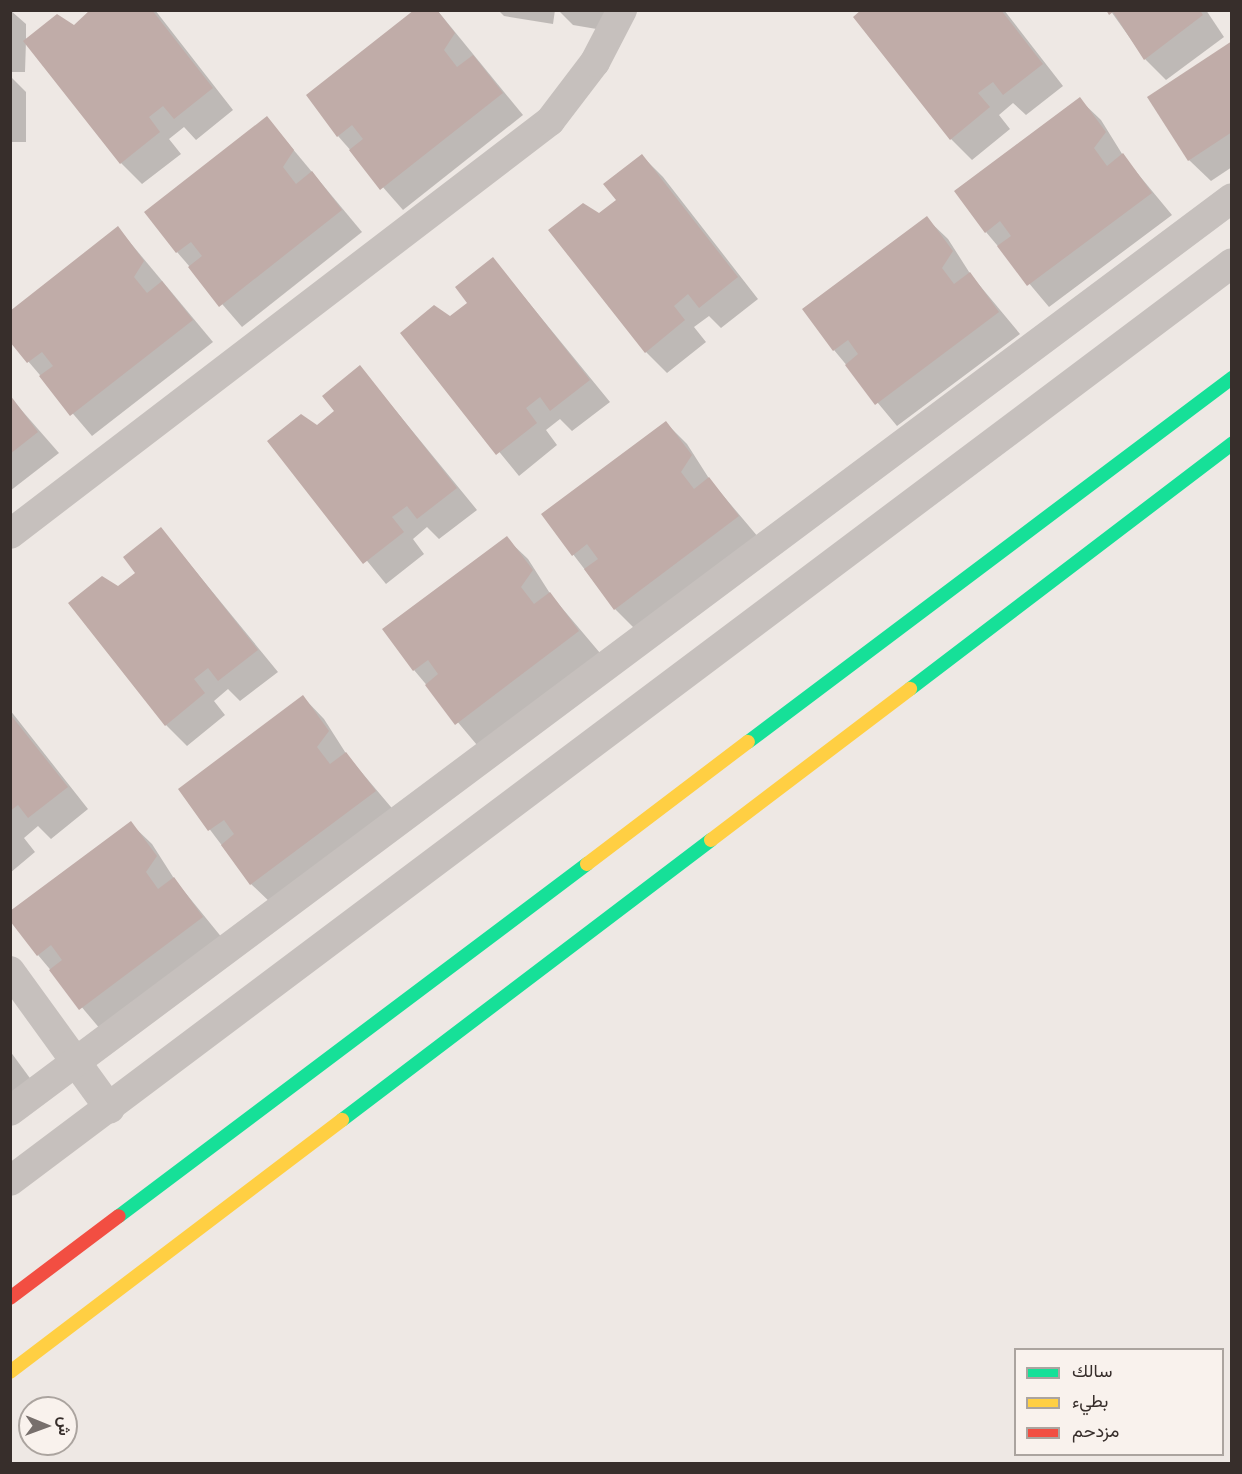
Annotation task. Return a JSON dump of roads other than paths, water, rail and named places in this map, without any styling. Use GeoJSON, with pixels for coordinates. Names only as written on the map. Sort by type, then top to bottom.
{"type":"FeatureCollection","features":[{"type":"Feature","properties":{"kind":"main road"},"geometry":{"type":"LineString","coordinates":[[10,1298],[1232,378]]}},
{"type":"Feature","properties":{"kind":"main road"},"geometry":{"type":"LineString","coordinates":[[10,1371],[1232,444]]}},
{"type":"Feature","properties":{"kind":"street"},"geometry":{"type":"LineString","coordinates":[[10,534],[550,121],[595,62],[621,10]]}},
{"type":"Feature","properties":{"kind":"street"},"geometry":{"type":"LineString","coordinates":[[10,1111],[1232,198]]}},
{"type":"Feature","properties":{"kind":"street"},"geometry":{"type":"LineString","coordinates":[[10,1181],[110,1109],[1232,263]]}},
{"type":"Feature","properties":{"kind":"street"},"geometry":{"type":"LineString","coordinates":[[10,971],[110,1109]]}}]}
